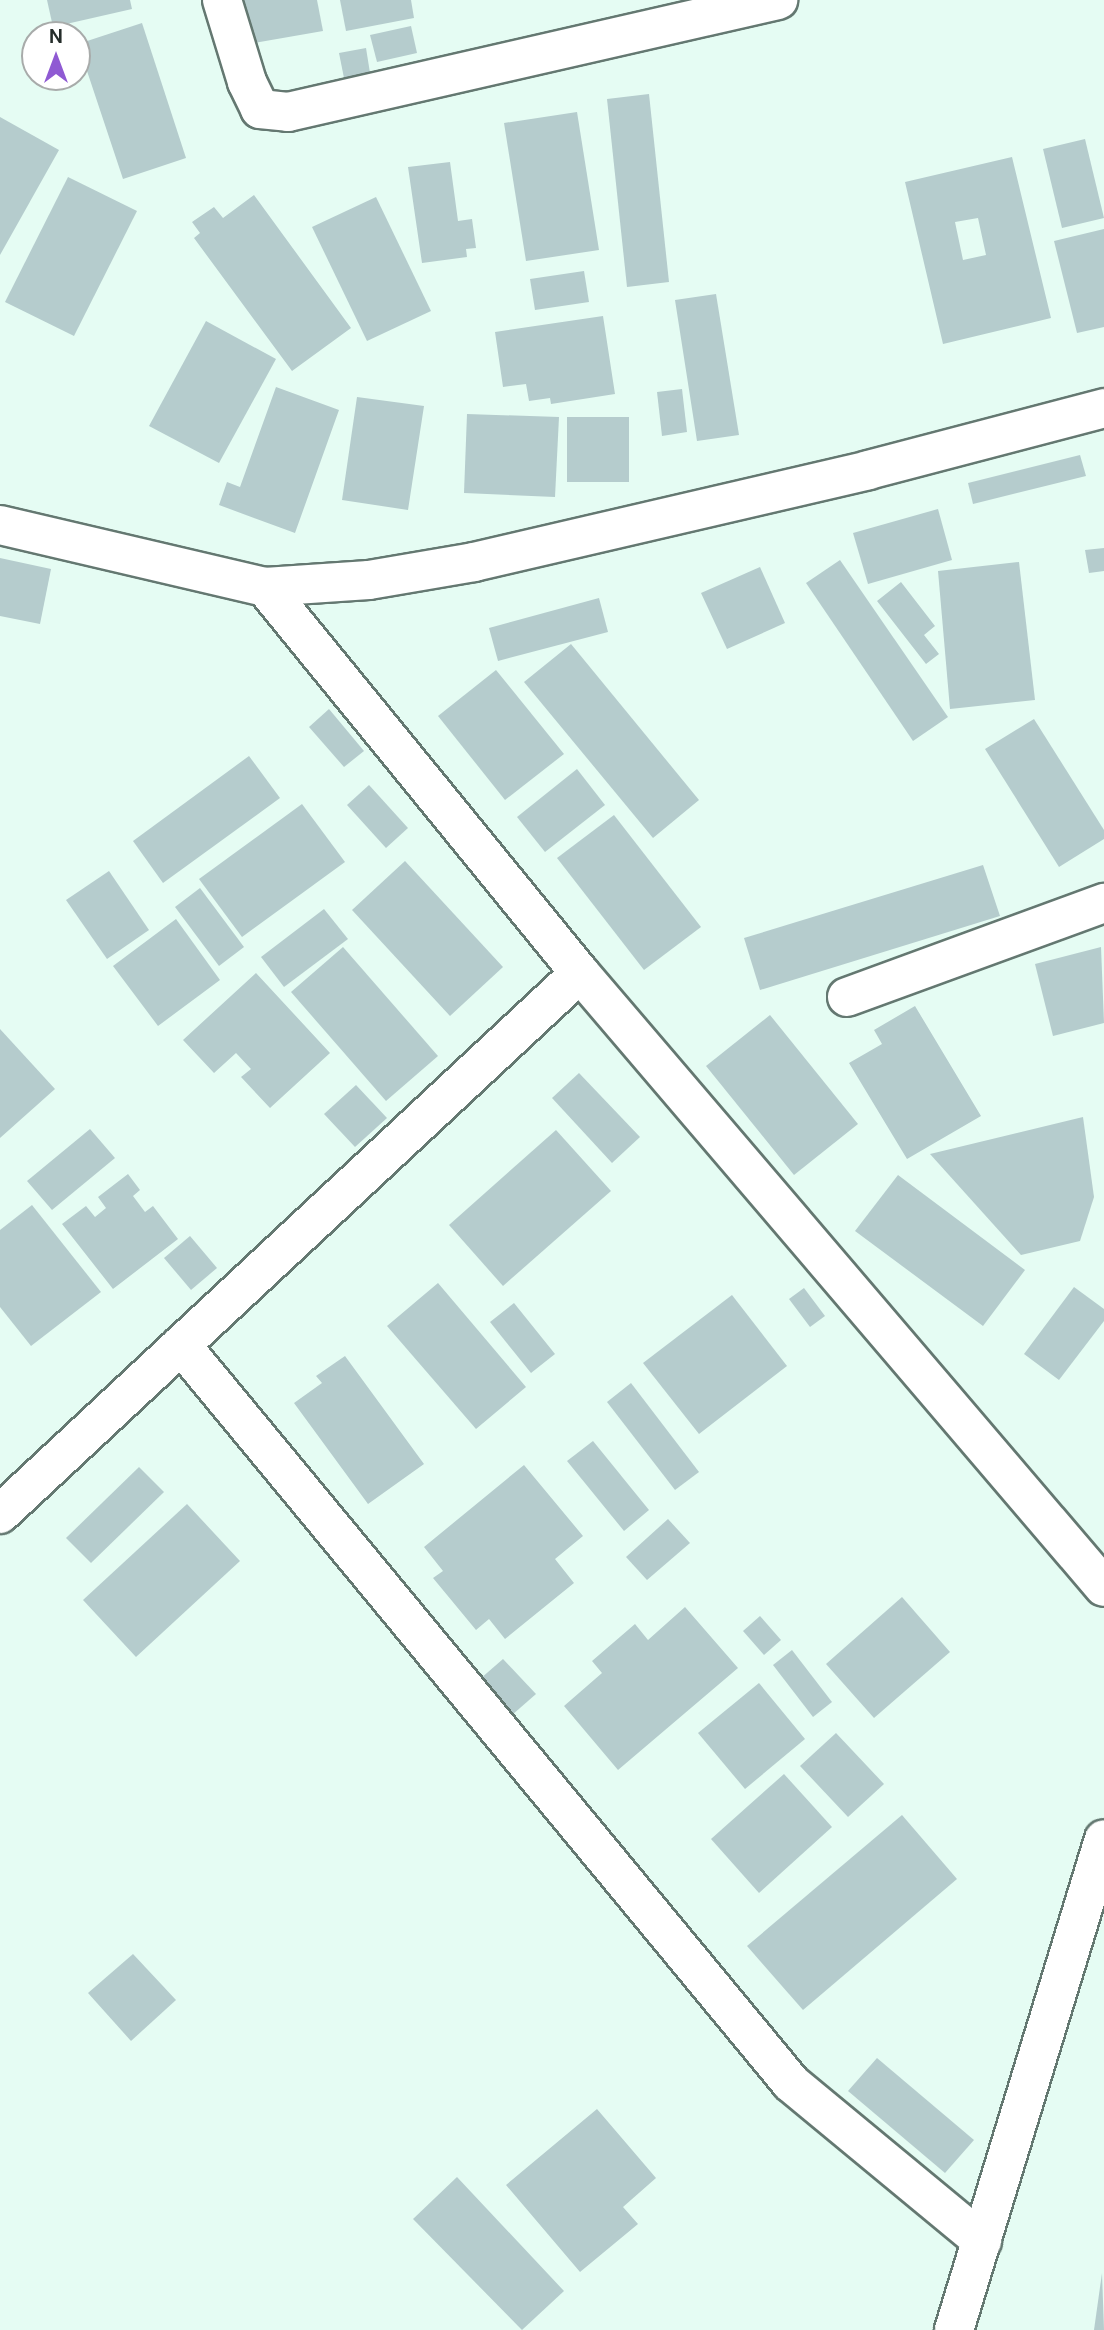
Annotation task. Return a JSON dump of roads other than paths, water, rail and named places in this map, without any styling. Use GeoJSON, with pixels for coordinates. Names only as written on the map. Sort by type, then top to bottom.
{"type":"FeatureCollection","features":[{"type":"Feature","properties":{"kind":"street"},"geometry":{"type":"LineString","coordinates":[[222,0],[247,82],[260,109],[288,112],[778,0]]}},
{"type":"Feature","properties":{"kind":"street"},"geometry":{"type":"LineString","coordinates":[[0,525],[265,587],[369,580],[474,562],[869,470],[1104,408]]}},
{"type":"Feature","properties":{"kind":"street"},"geometry":{"type":"LineString","coordinates":[[265,587],[580,973],[1104,1587]]}},
{"type":"Feature","properties":{"kind":"street"},"geometry":{"type":"LineString","coordinates":[[847,997],[1104,903]]}},
{"type":"Feature","properties":{"kind":"street"},"geometry":{"type":"LineString","coordinates":[[0,1514],[580,973]]}},
{"type":"Feature","properties":{"kind":"street"},"geometry":{"type":"LineString","coordinates":[[181,1345],[790,2083],[982,2241]]}},
{"type":"Feature","properties":{"kind":"street"},"geometry":{"type":"LineString","coordinates":[[954,2330],[1104,1839]]}}]}
